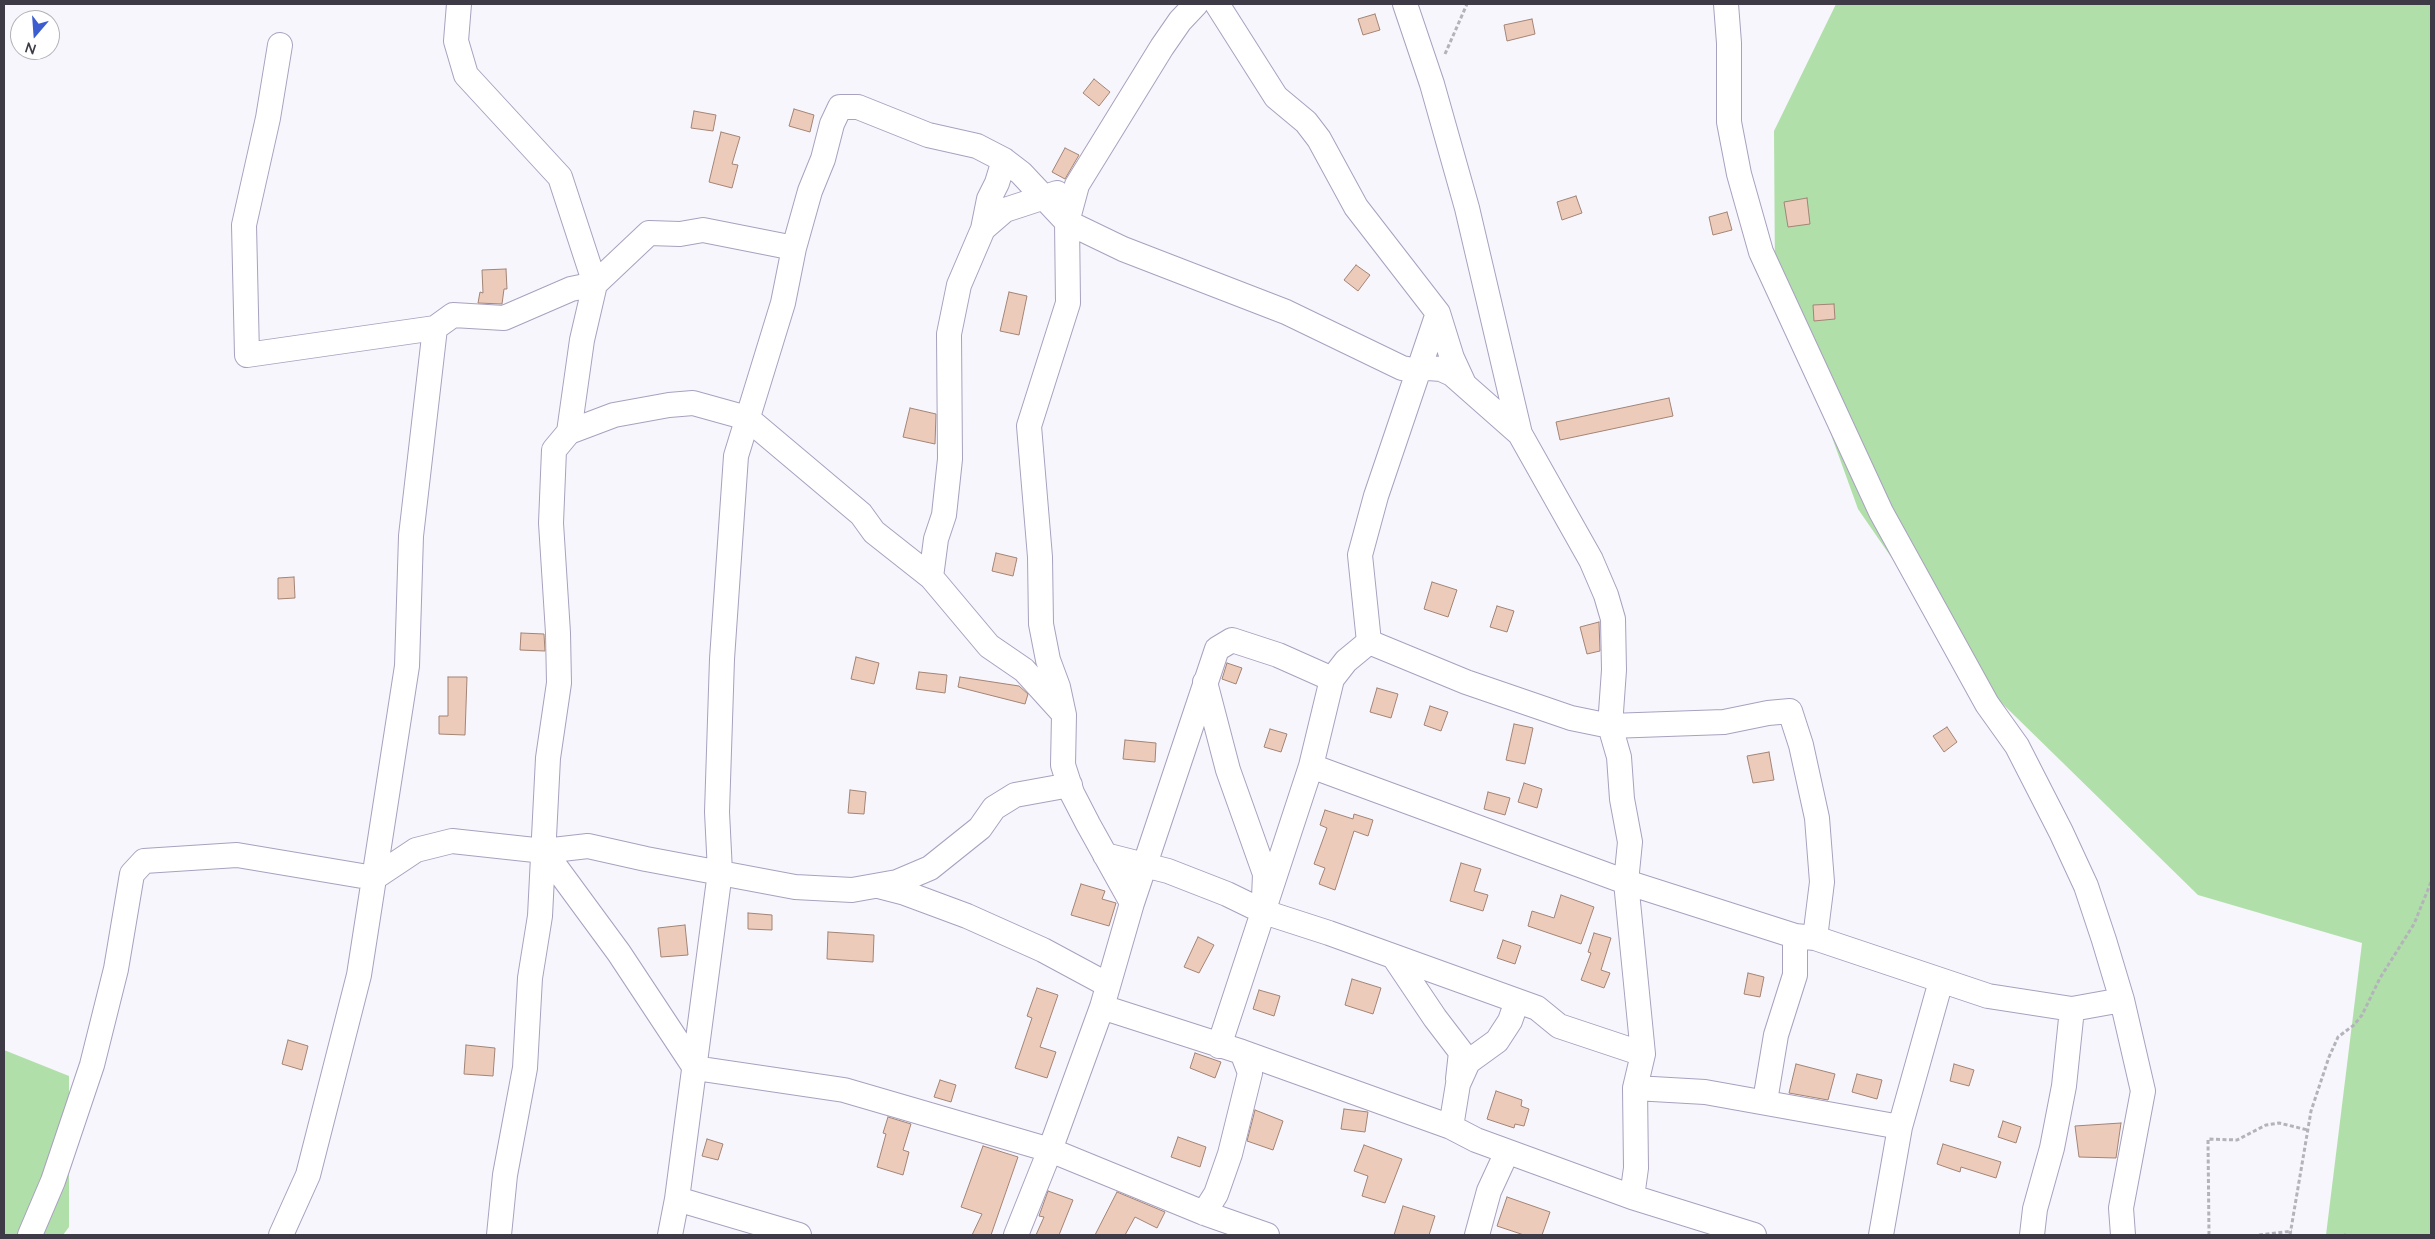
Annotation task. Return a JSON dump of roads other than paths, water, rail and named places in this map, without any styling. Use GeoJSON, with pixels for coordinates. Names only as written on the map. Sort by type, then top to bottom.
{"type":"FeatureCollection","features":[{"type":"Feature","properties":{"kind":"street"},"geometry":{"type":"LineString","coordinates":[[459,4],[456,41],[466,74],[560,177],[595,284],[582,340],[569,432]]}},
{"type":"Feature","properties":{"kind":"street"},"geometry":{"type":"LineString","coordinates":[[1132,902],[1105,855],[1070,785],[1063,765],[1064,715],[1058,687],[1048,660],[1042,624],[1040,557],[1028,426],[1068,303],[1067,222],[1077,185],[1162,47],[1180,21],[1196,4]]}},
{"type":"Feature","properties":{"kind":"street"},"geometry":{"type":"LineString","coordinates":[[1217,4],[1276,98],[1306,122],[1320,139],[1356,207],[1438,313],[1452,358],[1464,384]]}},
{"type":"Feature","properties":{"kind":"street"},"geometry":{"type":"LineString","coordinates":[[1405,4],[1432,84],[1468,208],[1520,434],[1591,560],[1613,619],[1614,670],[1610,726],[1619,757],[1622,799],[1630,842],[1626,882],[1643,1054],[1636,1088],[1636,1168],[1632,1197]]}},
{"type":"Feature","properties":{"kind":"street"},"geometry":{"type":"LineString","coordinates":[[1726,4],[1729,43],[1729,122],[1739,174],[1761,252],[1881,512],[1986,704],[2017,746],[2086,886],[2122,1000],[2143,1091],[2121,1208],[2122,1235]]}},
{"type":"Feature","properties":{"kind":"street"},"geometry":{"type":"LineString","coordinates":[[280,45],[268,118],[244,225],[247,355],[435,328],[453,315],[504,318],[571,290],[595,284],[649,233],[680,234],[703,230],[794,248]]}},
{"type":"Feature","properties":{"kind":"street"},"geometry":{"type":"LineString","coordinates":[[670,1235],[678,1199],[720,872],[717,812],[722,659],[736,456],[783,303],[794,248],[810,191],[823,159],[832,124],[840,107],[858,107],[928,135],[978,146],[1004,160],[1022,173],[1067,222],[1155,263],[1286,312],[1402,368],[1417,371],[1428,368],[1441,369],[1452,374],[1520,434]]}},
{"type":"Feature","properties":{"kind":"street"},"geometry":{"type":"LineString","coordinates":[[931,577],[936,539],[944,515],[950,459],[949,334],[959,285],[983,229],[989,199],[997,183],[1004,160]]}},
{"type":"Feature","properties":{"kind":"street"},"geometry":{"type":"LineString","coordinates":[[983,229],[1005,210],[1045,198],[1077,185]]}},
{"type":"Feature","properties":{"kind":"street"},"geometry":{"type":"LineString","coordinates":[[1369,642],[1360,555],[1376,496],[1438,313]]}},
{"type":"Feature","properties":{"kind":"street"},"geometry":{"type":"LineString","coordinates":[[282,1235],[308,1175],[360,975],[407,666],[411,536],[435,328]]}},
{"type":"Feature","properties":{"kind":"street"},"geometry":{"type":"LineString","coordinates":[[499,1235],[505,1174],[524,1068],[530,978],[540,916],[548,758],[559,683],[551,522],[554,450],[569,432],[614,415],[669,405],[693,404],[747,418],[861,514],[874,532],[931,577],[989,646],[1024,670],[1064,715]]}},
{"type":"Feature","properties":{"kind":"street"},"geometry":{"type":"LineString","coordinates":[[1016,1235],[1050,1150],[1102,1007],[1132,902],[1217,649],[1232,640],[1278,655],[1332,678]]}},
{"type":"Feature","properties":{"kind":"street"},"geometry":{"type":"LineString","coordinates":[[1219,1046],[1311,766],[1332,678],[1346,661],[1369,642]]}},
{"type":"Feature","properties":{"kind":"street"},"geometry":{"type":"LineString","coordinates":[[1369,642],[1466,682],[1571,718],[1610,726],[1724,722],[1768,713],[1790,712],[1801,745],[1817,818],[1822,882],[1776,1036],[1765,1102]]}},
{"type":"Feature","properties":{"kind":"street"},"geometry":{"type":"LineString","coordinates":[[1205,682],[1228,770],[1265,874],[1264,912]]}},
{"type":"Feature","properties":{"kind":"street"},"geometry":{"type":"LineString","coordinates":[[1311,766],[1626,882],[1988,996],[2072,1010],[2122,1000]]}},
{"type":"Feature","properties":{"kind":"street"},"geometry":{"type":"LineString","coordinates":[[30,1235],[53,1181],[92,1065],[116,969],[132,874],[144,861],[160,858],[237,855],[374,878],[416,850],[452,841],[544,852],[588,846],[646,859],[796,887],[852,890],[897,882],[930,868],[980,828],[994,808],[1015,795],[1070,785]]}},
{"type":"Feature","properties":{"kind":"street"},"geometry":{"type":"LineString","coordinates":[[544,852],[619,953],[695,1068],[844,1090],[1050,1150],[1259,1234]]}},
{"type":"Feature","properties":{"kind":"street"},"geometry":{"type":"LineString","coordinates":[[1105,855],[1145,864],[1219,891],[1264,912],[1537,1008],[1559,1026],[1643,1054]]}},
{"type":"Feature","properties":{"kind":"street"},"geometry":{"type":"LineString","coordinates":[[876,886],[967,916],[1043,950],[1108,985]]}},
{"type":"Feature","properties":{"kind":"street"},"geometry":{"type":"LineString","coordinates":[[1394,957],[1435,1018],[1461,1052],[1451,1127]]}},
{"type":"Feature","properties":{"kind":"street"},"geometry":{"type":"LineString","coordinates":[[1881,1235],[1900,1127],[1941,981]]}},
{"type":"Feature","properties":{"kind":"street"},"geometry":{"type":"LineString","coordinates":[[1458,1084],[1468,1062],[1497,1041],[1510,1021],[1517,1001]]}},
{"type":"Feature","properties":{"kind":"street"},"geometry":{"type":"LineString","coordinates":[[1102,1007],[1242,1052],[1451,1127],[1476,1140],[1507,1152],[1632,1197],[1754,1235]]}},
{"type":"Feature","properties":{"kind":"street"},"geometry":{"type":"LineString","coordinates":[[2032,1235],[2034,1209],[2052,1148],[2064,1086],[2072,1010]]}},
{"type":"Feature","properties":{"kind":"street"},"geometry":{"type":"LineString","coordinates":[[1204,1213],[1216,1194],[1230,1154],[1250,1073],[1242,1052]]}},
{"type":"Feature","properties":{"kind":"street"},"geometry":{"type":"LineString","coordinates":[[1636,1088],[1705,1092],[1900,1127]]}},
{"type":"Feature","properties":{"kind":"street"},"geometry":{"type":"LineString","coordinates":[[1477,1235],[1489,1191],[1507,1152]]}},
{"type":"Feature","properties":{"kind":"street"},"geometry":{"type":"LineString","coordinates":[[678,1199],[798,1235]]}}]}
